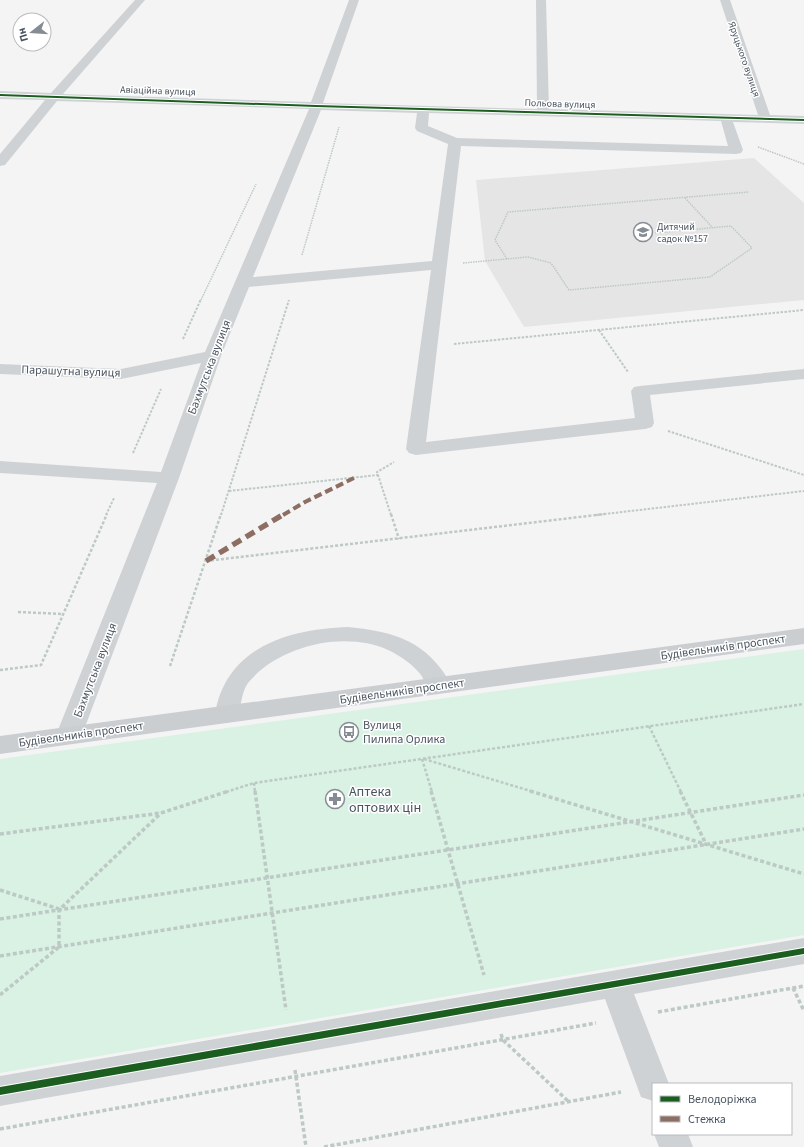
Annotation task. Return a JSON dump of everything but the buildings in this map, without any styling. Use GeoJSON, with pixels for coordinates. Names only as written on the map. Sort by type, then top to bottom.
{"type":"FeatureCollection","features":[{"type":"Feature","properties":{"kind":"main road","name":"Будівельників проспект"},"geometry":{"type":"LineString","coordinates":[[0,745],[804,636]]}},
{"type":"Feature","properties":{"kind":"street"},"geometry":{"type":"LineString","coordinates":[[0,162],[54,97],[140,0]]}},
{"type":"Feature","properties":{"kind":"street","name":"Бахмутська вулиця"},"geometry":{"type":"LineString","coordinates":[[69,735],[169,478],[212,356],[316,106],[354,0]]}},
{"type":"Feature","properties":{"kind":"street"},"geometry":{"type":"LineString","coordinates":[[541,0],[542,113]]}},
{"type":"Feature","properties":{"kind":"street","name":"Яруцького вулиця"},"geometry":{"type":"LineString","coordinates":[[725,0],[765,119]]}},
{"type":"Feature","properties":{"kind":"street","name":"Авіаційна вулиця"},"geometry":{"type":"LineString","coordinates":[[0,95],[316,106]]}},
{"type":"Feature","properties":{"kind":"street","name":"Польова вулиця"},"geometry":{"type":"LineString","coordinates":[[316,106],[804,120]]}},
{"type":"Feature","properties":{"kind":"street"},"geometry":{"type":"LineString","coordinates":[[424,109],[421,128],[455,142],[736,150],[726,118]]}},
{"type":"Feature","properties":{"kind":"street"},"geometry":{"type":"LineString","coordinates":[[455,142],[416,449],[644,424],[640,391],[804,374]]}},
{"type":"Feature","properties":{"kind":"street"},"geometry":{"type":"LineString","coordinates":[[243,282],[440,265]]}},
{"type":"Feature","properties":{"kind":"street","name":"Парашутна вулиця"},"geometry":{"type":"LineString","coordinates":[[0,369],[121,374],[212,356]]}},
{"type":"Feature","properties":{"kind":"street"},"geometry":{"type":"LineString","coordinates":[[0,467],[169,478]]}},
{"type":"Feature","properties":{"kind":"street"},"geometry":{"type":"LineString","coordinates":[[227,714],[230,695],[233,689],[239,678],[254,662],[273,649],[290,642],[320,635],[345,634],[370,637],[394,644],[414,655],[430,669],[440,685]]}},
{"type":"Feature","properties":{"kind":"street"},"geometry":{"type":"LineString","coordinates":[[0,1091],[804,951]]}},
{"type":"Feature","properties":{"kind":"street"},"geometry":{"type":"LineString","coordinates":[[614,984],[652,1083]]}},
{"type":"Feature","properties":{"kind":"street"},"geometry":{"type":"LineString","coordinates":[[671,1135],[676,1147]]}},
{"type":"Feature","properties":{"kind":"path"},"geometry":{"type":"LineString","coordinates":[[170,666],[229,492],[296,277],[344,107]]}},
{"type":"Feature","properties":{"kind":"path"},"geometry":{"type":"LineString","coordinates":[[732,138],[804,164]]}},
{"type":"Feature","properties":{"kind":"path"},"geometry":{"type":"LineString","coordinates":[[207,285],[258,180]]}},
{"type":"Feature","properties":{"kind":"path"},"geometry":{"type":"LineString","coordinates":[[507,259],[495,240],[508,212],[749,192]]}},
{"type":"Feature","properties":{"kind":"path"},"geometry":{"type":"LineString","coordinates":[[685,197],[713,228]]}},
{"type":"Feature","properties":{"kind":"path"},"geometry":{"type":"LineString","coordinates":[[485,261],[528,257],[551,263],[569,290],[710,277],[752,248],[731,226],[655,233]]}},
{"type":"Feature","properties":{"kind":"path"},"geometry":{"type":"LineString","coordinates":[[429,346],[804,310]]}},
{"type":"Feature","properties":{"kind":"path"},"geometry":{"type":"LineString","coordinates":[[599,330],[640,391]]}},
{"type":"Feature","properties":{"kind":"path"},"geometry":{"type":"LineString","coordinates":[[644,424],[804,475]]}},
{"type":"Feature","properties":{"kind":"path"},"geometry":{"type":"LineString","coordinates":[[229,492],[377,474],[399,539]]}},
{"type":"Feature","properties":{"kind":"path"},"geometry":{"type":"LineString","coordinates":[[206,561],[804,491]]}},
{"type":"Feature","properties":{"kind":"path"},"geometry":{"type":"LineString","coordinates":[[18,612],[63,614]]}},
{"type":"Feature","properties":{"kind":"path"},"geometry":{"type":"LineString","coordinates":[[0,670],[41,665]]}},
{"type":"Feature","properties":{"kind":"path"},"geometry":{"type":"LineString","coordinates":[[0,834],[161,813],[254,783],[804,704]]}},
{"type":"Feature","properties":{"kind":"path"},"geometry":{"type":"LineString","coordinates":[[649,726],[706,844]]}},
{"type":"Feature","properties":{"kind":"path"},"geometry":{"type":"LineString","coordinates":[[422,759],[804,874]]}},
{"type":"Feature","properties":{"kind":"path"},"geometry":{"type":"LineString","coordinates":[[422,759],[502,1040],[568,1101]]}},
{"type":"Feature","properties":{"kind":"path"},"geometry":{"type":"LineString","coordinates":[[254,783],[306,1147]]}},
{"type":"Feature","properties":{"kind":"path"},"geometry":{"type":"LineString","coordinates":[[0,919],[804,795]]}},
{"type":"Feature","properties":{"kind":"path"},"geometry":{"type":"LineString","coordinates":[[60,947],[59,910],[161,813]]}},
{"type":"Feature","properties":{"kind":"path"},"geometry":{"type":"LineString","coordinates":[[0,956],[804,829]]}},
{"type":"Feature","properties":{"kind":"path"},"geometry":{"type":"LineString","coordinates":[[0,890],[59,910]]}},
{"type":"Feature","properties":{"kind":"path"},"geometry":{"type":"LineString","coordinates":[[0,995],[60,947]]}},
{"type":"Feature","properties":{"kind":"path"},"geometry":{"type":"LineString","coordinates":[[0,1129],[804,986]]}},
{"type":"Feature","properties":{"kind":"path"},"geometry":{"type":"LineString","coordinates":[[792,988],[804,1011]]}},
{"type":"Feature","properties":{"kind":"path"},"geometry":{"type":"LineString","coordinates":[[324,1147],[652,1086]]}},
{"type":"Feature","properties":{"kind":"shaded area","name":"Дитячий садок №157"},"geometry":{"type":"Polygon","coordinates":[[[754,158],[804,203],[804,300],[524,327],[485,261],[476,180],[754,158]]]}},
{"type":"Feature","properties":{"kind":"green space"},"geometry":{"type":"Polygon","coordinates":[[[804,649],[804,935],[0,1073],[0,759],[804,649]]]}},
{"type":"Feature","properties":{"kind":"marked path"},"geometry":{"type":"LineString","coordinates":[[206,561],[305,502],[354,478]]}},
{"type":"Feature","properties":{"kind":"cycle path"},"geometry":{"type":"LineString","coordinates":[[0,95],[804,120]]}},
{"type":"Feature","properties":{"kind":"cycle path"},"geometry":{"type":"LineString","coordinates":[[0,1091],[804,951]]}},
{"type":"Feature","properties":{"kind":"place","name":"Дитячий садок №157"},"geometry":{"type":"Point","coordinates":[643,232]}},
{"type":"Feature","properties":{"kind":"place","name":"Вулиця Пилипа Орлика"},"geometry":{"type":"Point","coordinates":[349,732]}},
{"type":"Feature","properties":{"kind":"place","name":"Аптека оптових цін"},"geometry":{"type":"Point","coordinates":[335,799]}}]}
